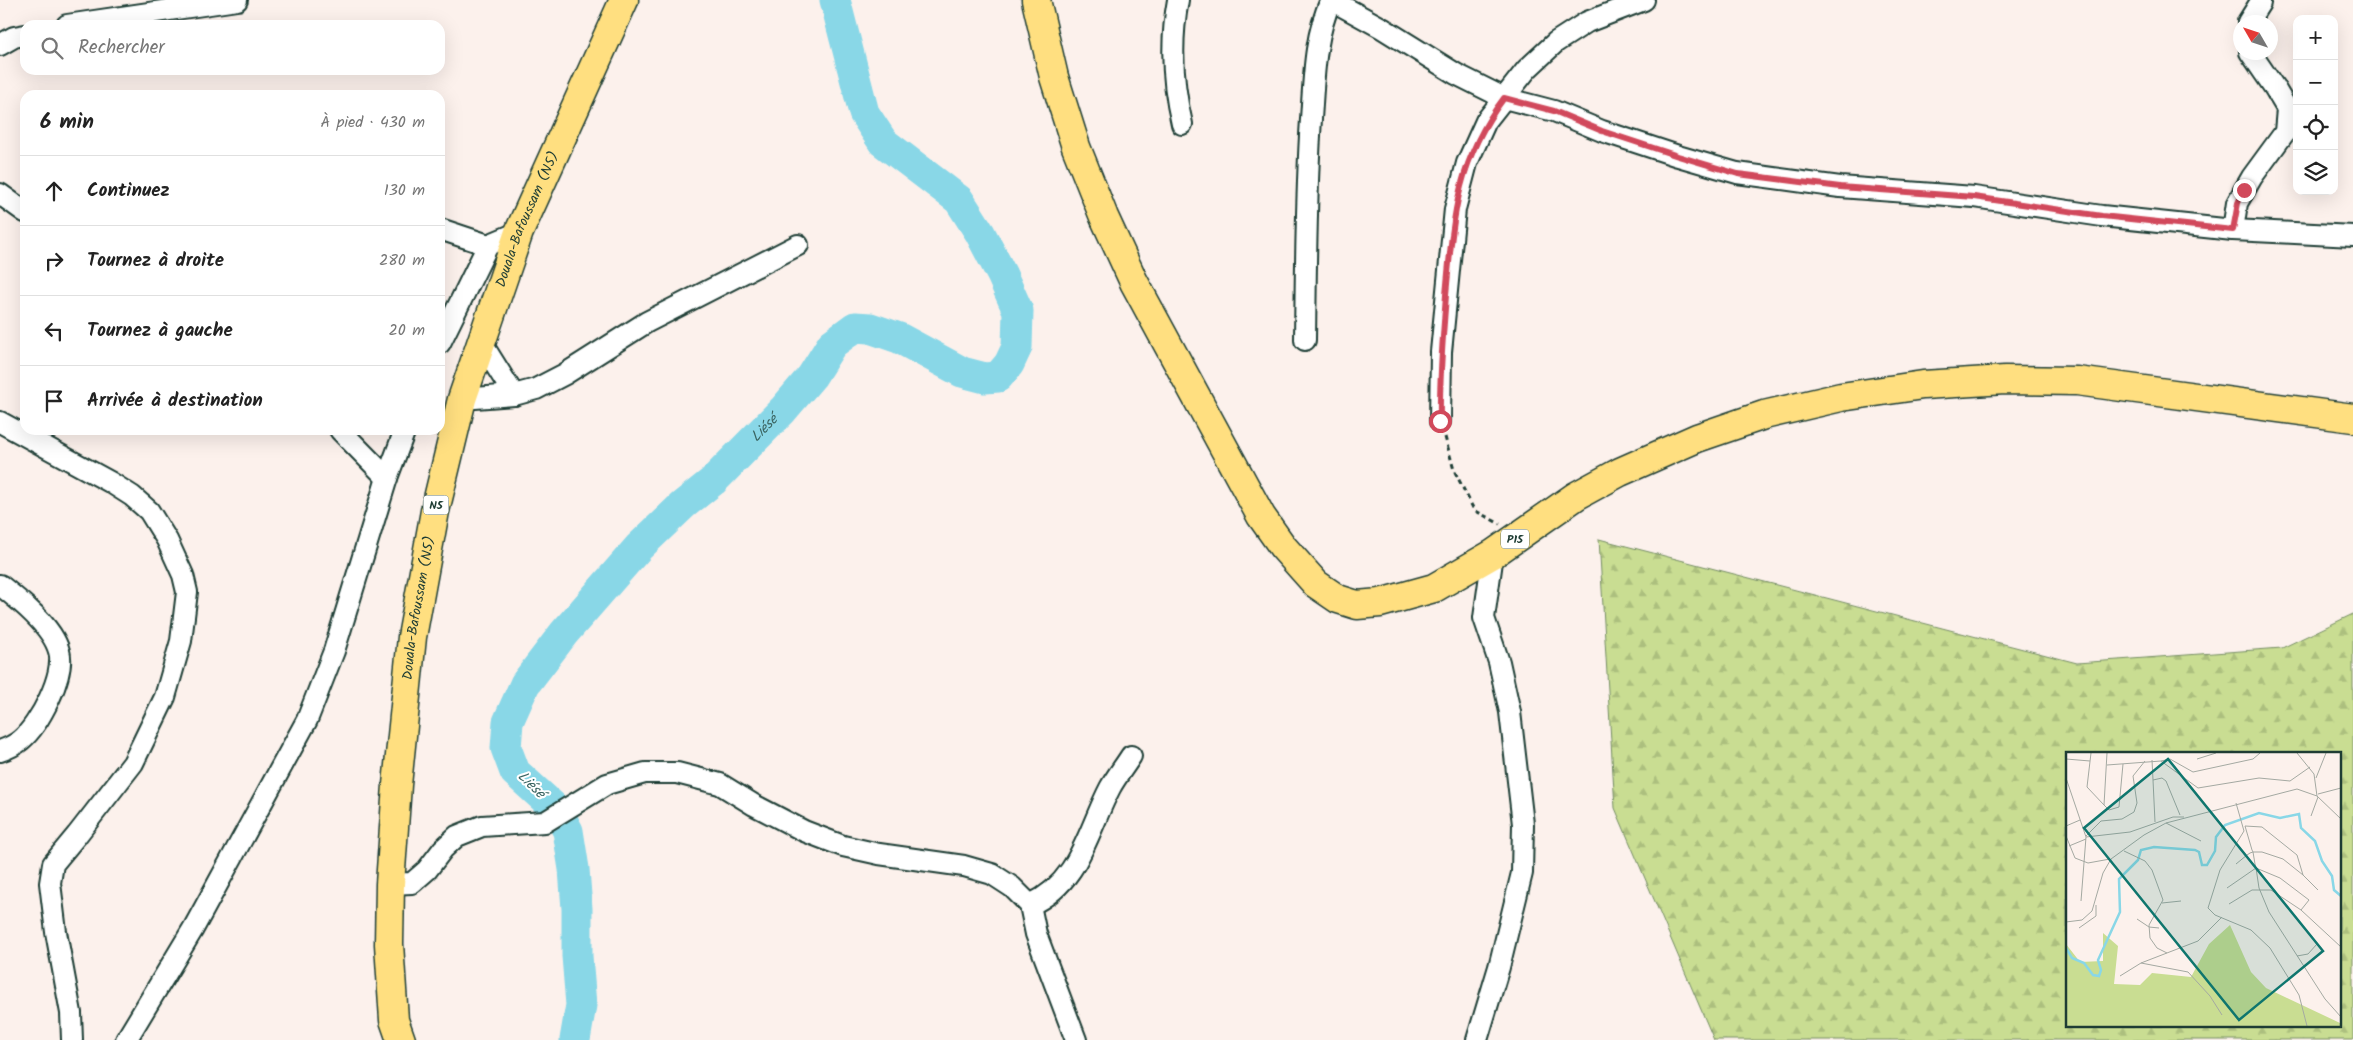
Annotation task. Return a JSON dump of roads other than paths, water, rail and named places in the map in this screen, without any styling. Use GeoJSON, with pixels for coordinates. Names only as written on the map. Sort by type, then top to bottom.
{"type":"FeatureCollection","features":[{"type":"Feature","properties":{"kind":"main road","name":"Douala-Bafoussam (N5)"},"geometry":{"type":"LineString","coordinates":[[394,1033],[389,944],[390,884],[397,785],[412,637],[428,546],[462,399],[519,232],[624,0]]}},
{"type":"Feature","properties":{"kind":"main road","name":"P15"},"geometry":{"type":"LineString","coordinates":[[1036,0],[1054,77],[1076,147],[1104,217],[1143,299],[1261,516],[1283,547],[1316,584],[1338,599],[1357,605],[1380,603],[1434,588],[1493,554],[1576,496],[1620,472],[1697,438],[1764,415],[1841,397],[1923,385],[2005,380],[2077,381],[2353,418]]}},
{"type":"Feature","properties":{"kind":"street"},"geometry":{"type":"LineString","coordinates":[[87,20],[237,0]]}},
{"type":"Feature","properties":{"kind":"street"},"geometry":{"type":"LineString","coordinates":[[1178,0],[1172,30],[1172,65],[1175,96],[1182,124]]}},
{"type":"Feature","properties":{"kind":"street"},"geometry":{"type":"LineString","coordinates":[[1304,340],[1306,223],[1315,55],[1321,24],[1331,0],[1382,28],[1456,74],[1504,98],[1554,111],[1602,131],[1738,174],[1840,187],[1974,197],[2102,216],[2233,230],[2353,236]]}},
{"type":"Feature","properties":{"kind":"street"},"geometry":{"type":"LineString","coordinates":[[1440,421],[1441,352],[1455,209],[1467,163],[1486,122],[1527,69],[1556,42],[1587,22],[1644,0]]}},
{"type":"Feature","properties":{"kind":"street"},"geometry":{"type":"LineString","coordinates":[[2252,15],[2260,3]]}},
{"type":"Feature","properties":{"kind":"street"},"geometry":{"type":"LineString","coordinates":[[0,45],[20,36]]}},
{"type":"Feature","properties":{"kind":"street"},"geometry":{"type":"LineString","coordinates":[[2233,230],[2238,203],[2252,177],[2285,132],[2287,109],[2255,60]]}},
{"type":"Feature","properties":{"kind":"street"},"geometry":{"type":"LineString","coordinates":[[0,194],[20,208]]}},
{"type":"Feature","properties":{"kind":"street"},"geometry":{"type":"LineString","coordinates":[[445,232],[488,245],[519,232]]}},
{"type":"Feature","properties":{"kind":"street"},"geometry":{"type":"LineString","coordinates":[[445,334],[488,245]]}},
{"type":"Feature","properties":{"kind":"street"},"geometry":{"type":"LineString","coordinates":[[462,399],[514,395],[536,389],[565,374],[647,322],[798,245]]}},
{"type":"Feature","properties":{"kind":"street"},"geometry":{"type":"LineString","coordinates":[[481,342],[514,395]]}},
{"type":"Feature","properties":{"kind":"street"},"geometry":{"type":"LineString","coordinates":[[0,422],[20,433]]}},
{"type":"Feature","properties":{"kind":"street"},"geometry":{"type":"LineString","coordinates":[[24,435],[110,482],[132,496],[149,511],[183,575],[187,592],[181,641],[161,705],[133,763],[78,836],[53,864],[50,884],[57,941],[71,1013],[72,1040]]}},
{"type":"Feature","properties":{"kind":"street"},"geometry":{"type":"LineString","coordinates":[[345,435],[387,478]]}},
{"type":"Feature","properties":{"kind":"street"},"geometry":{"type":"LineString","coordinates":[[126,1040],[193,930],[307,720],[334,651],[387,478],[403,435]]}},
{"type":"Feature","properties":{"kind":"street"},"geometry":{"type":"LineString","coordinates":[[1477,1040],[1499,967],[1522,873],[1523,824],[1511,721],[1499,662],[1484,618],[1493,554]]}},
{"type":"Feature","properties":{"kind":"street"},"geometry":{"type":"LineString","coordinates":[[0,585],[18,599],[49,632],[59,651],[60,671],[37,719],[21,740],[0,751]]}},
{"type":"Feature","properties":{"kind":"street"},"geometry":{"type":"LineString","coordinates":[[1030,905],[1044,898],[1061,883],[1078,860],[1110,788],[1131,756]]}},
{"type":"Feature","properties":{"kind":"street"},"geometry":{"type":"LineString","coordinates":[[390,884],[412,883],[427,870],[443,849],[457,836],[482,826],[545,822],[574,802],[607,784],[645,773],[677,772],[720,784],[754,805],[804,831],[843,846],[879,854],[964,866],[992,874],[1012,887],[1030,905],[1036,934],[1076,1040]]}},
{"type":"Feature","properties":{"kind":"waterway","name":"Liésé"},"geometry":{"type":"LineString","coordinates":[[575,1040],[581,1005],[577,956],[577,909],[574,869],[568,831],[557,810],[515,772],[506,748],[508,722],[525,684],[564,633],[639,547],[683,505],[713,481],[783,410],[812,376],[832,344],[855,327],[870,328],[899,338],[962,372],[985,378],[998,377],[1009,364],[1017,347],[1018,311],[980,233],[959,200],[883,142],[864,113],[835,0]]}}]}
